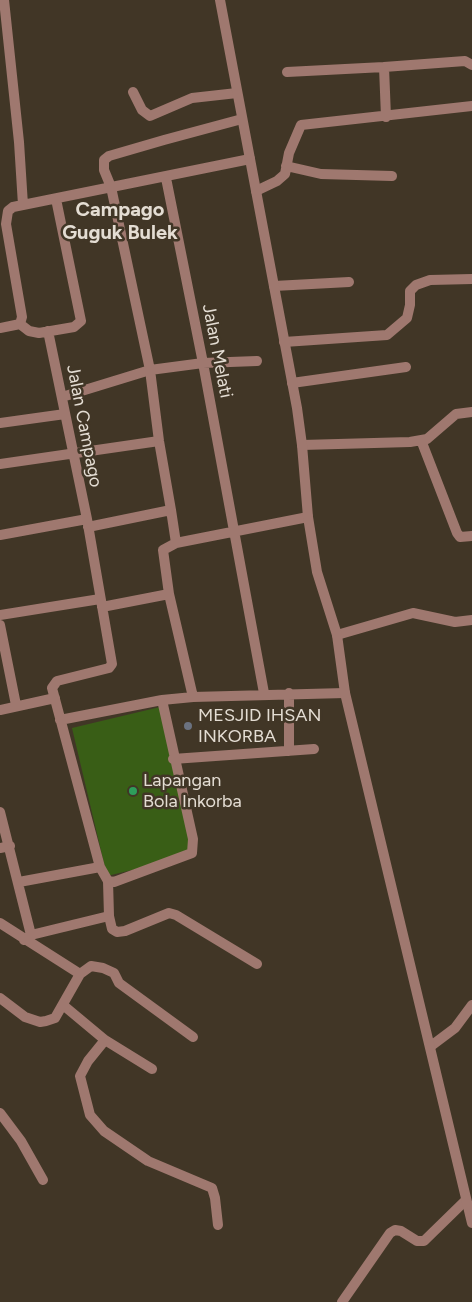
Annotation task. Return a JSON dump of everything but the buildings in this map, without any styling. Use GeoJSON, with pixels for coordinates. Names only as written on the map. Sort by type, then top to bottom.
{"type":"FeatureCollection","features":[{"type":"Feature","properties":{"kind":"street"},"geometry":{"type":"LineString","coordinates":[[4,0],[24,204]]}},
{"type":"Feature","properties":{"kind":"street"},"geometry":{"type":"LineString","coordinates":[[220,0],[292,383],[302,444],[308,517],[317,572],[337,635],[346,692],[472,1223]]}},
{"type":"Feature","properties":{"kind":"street"},"geometry":{"type":"LineString","coordinates":[[287,72],[465,61],[472,65]]}},
{"type":"Feature","properties":{"kind":"street"},"geometry":{"type":"LineString","coordinates":[[384,67],[386,117]]}},
{"type":"Feature","properties":{"kind":"street"},"geometry":{"type":"LineString","coordinates":[[133,92],[142,110],[150,116],[192,98],[238,93]]}},
{"type":"Feature","properties":{"kind":"street"},"geometry":{"type":"LineString","coordinates":[[256,191],[277,181],[285,174],[296,132],[301,125],[472,106]]}},
{"type":"Feature","properties":{"kind":"street"},"geometry":{"type":"LineString","coordinates":[[176,543],[159,441],[150,370],[112,188],[104,160],[108,156],[242,119]]}},
{"type":"Feature","properties":{"kind":"street"},"geometry":{"type":"LineString","coordinates":[[20,324],[22,317],[3,220],[8,211],[24,204],[166,178],[250,159]]}},
{"type":"Feature","properties":{"kind":"street"},"geometry":{"type":"LineString","coordinates":[[286,166],[321,174],[392,176]]}},
{"type":"Feature","properties":{"kind":"street","name":"Jalan Melati"},"geometry":{"type":"LineString","coordinates":[[166,178],[204,363],[264,693]]}},
{"type":"Feature","properties":{"kind":"street"},"geometry":{"type":"LineString","coordinates":[[0,328],[20,324],[34,333],[74,327],[81,320],[56,199]]}},
{"type":"Feature","properties":{"kind":"street"},"geometry":{"type":"LineString","coordinates":[[284,342],[387,335],[407,318],[410,306],[410,291],[416,285],[430,280],[472,279]]}},
{"type":"Feature","properties":{"kind":"street"},"geometry":{"type":"LineString","coordinates":[[274,286],[349,282]]}},
{"type":"Feature","properties":{"kind":"street","name":"Jalan Campago"},"geometry":{"type":"LineString","coordinates":[[48,331],[88,523],[111,666],[57,681],[52,688],[54,698]]}},
{"type":"Feature","properties":{"kind":"street"},"geometry":{"type":"LineString","coordinates":[[62,397],[150,370],[204,363],[257,361]]}},
{"type":"Feature","properties":{"kind":"street"},"geometry":{"type":"LineString","coordinates":[[292,383],[406,367]]}},
{"type":"Feature","properties":{"kind":"street"},"geometry":{"type":"LineString","coordinates":[[302,444],[421,440],[432,436],[443,423],[456,414],[472,412]]}},
{"type":"Feature","properties":{"kind":"street"},"geometry":{"type":"LineString","coordinates":[[0,423],[65,414]]}},
{"type":"Feature","properties":{"kind":"street"},"geometry":{"type":"LineString","coordinates":[[421,440],[457,533],[460,537],[472,536]]}},
{"type":"Feature","properties":{"kind":"street"},"geometry":{"type":"LineString","coordinates":[[0,464],[159,441]]}},
{"type":"Feature","properties":{"kind":"street"},"geometry":{"type":"LineString","coordinates":[[0,535],[171,510]]}},
{"type":"Feature","properties":{"kind":"street"},"geometry":{"type":"LineString","coordinates":[[193,697],[169,594],[162,554],[163,550],[176,543],[234,530],[308,517]]}},
{"type":"Feature","properties":{"kind":"street"},"geometry":{"type":"LineString","coordinates":[[0,615],[169,594]]}},
{"type":"Feature","properties":{"kind":"street"},"geometry":{"type":"LineString","coordinates":[[337,635],[413,613],[455,622],[472,620]]}},
{"type":"Feature","properties":{"kind":"street"},"geometry":{"type":"LineString","coordinates":[[0,624],[16,705]]}},
{"type":"Feature","properties":{"kind":"street"},"geometry":{"type":"LineString","coordinates":[[60,720],[162,700],[264,693],[346,692]]}},
{"type":"Feature","properties":{"kind":"street"},"geometry":{"type":"LineString","coordinates":[[289,693],[289,751]]}},
{"type":"Feature","properties":{"kind":"street"},"geometry":{"type":"LineString","coordinates":[[0,710],[54,698],[100,867],[108,881],[109,916],[112,929],[117,932],[125,931],[169,912],[176,914],[257,964]]}},
{"type":"Feature","properties":{"kind":"street"},"geometry":{"type":"LineString","coordinates":[[108,881],[114,882],[192,853],[193,839],[162,700]]}},
{"type":"Feature","properties":{"kind":"street"},"geometry":{"type":"LineString","coordinates":[[174,759],[314,749]]}},
{"type":"Feature","properties":{"kind":"street"},"geometry":{"type":"LineString","coordinates":[[0,812],[5,847],[19,882],[28,938]]}},
{"type":"Feature","properties":{"kind":"street"},"geometry":{"type":"LineString","coordinates":[[19,882],[100,867]]}},
{"type":"Feature","properties":{"kind":"street"},"geometry":{"type":"LineString","coordinates":[[28,938],[109,916]]}},
{"type":"Feature","properties":{"kind":"street"},"geometry":{"type":"LineString","coordinates":[[0,923],[28,938],[80,974]]}},
{"type":"Feature","properties":{"kind":"street"},"geometry":{"type":"LineString","coordinates":[[0,998],[25,1017],[40,1022],[55,1018],[80,974],[91,966],[114,973],[119,983],[193,1037]]}},
{"type":"Feature","properties":{"kind":"street"},"geometry":{"type":"LineString","coordinates":[[63,1005],[105,1040],[152,1069]]}},
{"type":"Feature","properties":{"kind":"street"},"geometry":{"type":"LineString","coordinates":[[431,1046],[455,1028],[472,1005]]}},
{"type":"Feature","properties":{"kind":"street"},"geometry":{"type":"LineString","coordinates":[[105,1040],[88,1061],[80,1076],[90,1115],[104,1131],[148,1161],[212,1188],[218,1225]]}},
{"type":"Feature","properties":{"kind":"street"},"geometry":{"type":"LineString","coordinates":[[0,1113],[21,1141],[43,1180]]}},
{"type":"Feature","properties":{"kind":"street"},"geometry":{"type":"LineString","coordinates":[[342,1302],[390,1233],[395,1230],[401,1231],[417,1241],[424,1241],[466,1200]]}},
{"type":"Feature","properties":{"kind":"green space","name":"Lapangan Bola Inkorba"},"geometry":{"type":"Polygon","coordinates":[[[160,707],[195,855],[107,876],[72,728],[160,707]]]}},
{"type":"Feature","properties":{"kind":"place","name":"MESJID IHSAN INKORBA"},"geometry":{"type":"Point","coordinates":[188,726]}},
{"type":"Feature","properties":{"kind":"place","name":"Lapangan Bola Inkorba"},"geometry":{"type":"Point","coordinates":[133,791]}},
{"type":"Feature","properties":{"kind":"district","name":"Campago Guguk Bulek"},"geometry":{"type":"Point","coordinates":[120,222]}}]}
